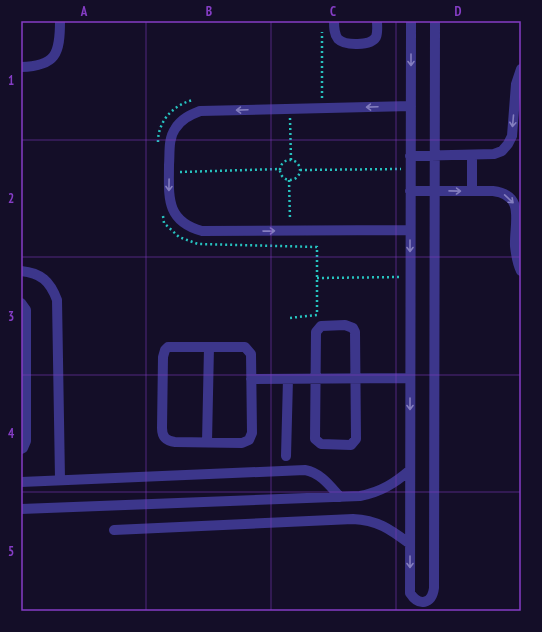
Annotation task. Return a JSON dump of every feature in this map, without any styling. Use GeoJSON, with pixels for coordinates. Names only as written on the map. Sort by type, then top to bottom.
{"type":"FeatureCollection","features":[{"type":"Feature","properties":{"kind":"lane"},"geometry":{"type":"LineString","coordinates":[[21,67],[42,66],[54,56],[59,45],[60,21]]}},
{"type":"Feature","properties":{"kind":"lane"},"geometry":{"type":"LineString","coordinates":[[334,25],[335,34],[344,42],[368,43],[376,36],[377,21]]}},
{"type":"Feature","properties":{"kind":"lane"},"geometry":{"type":"LineString","coordinates":[[411,21],[410,593],[414,600],[421,602],[428,601],[433,595],[434,588],[435,21]]}},
{"type":"Feature","properties":{"kind":"lane"},"geometry":{"type":"LineString","coordinates":[[410,156],[494,154],[502,151],[512,136],[516,84],[521,69]]}},
{"type":"Feature","properties":{"kind":"lane"},"geometry":{"type":"LineString","coordinates":[[410,230],[202,231],[194,229],[179,219],[174,212],[170,204],[169,196],[169,172],[171,139],[175,129],[181,121],[190,115],[200,112],[411,106]]}},
{"type":"Feature","properties":{"kind":"lane"},"geometry":{"type":"LineString","coordinates":[[472,155],[472,191]]}},
{"type":"Feature","properties":{"kind":"lane"},"geometry":{"type":"LineString","coordinates":[[410,190],[499,192],[510,198],[514,204],[517,216],[515,245],[516,256],[521,271]]}},
{"type":"Feature","properties":{"kind":"lane"},"geometry":{"type":"LineString","coordinates":[[21,271],[30,272],[40,276],[53,290],[56,300],[60,479]]}},
{"type":"Feature","properties":{"kind":"lane"},"geometry":{"type":"LineString","coordinates":[[21,303],[26,310],[24,380],[26,441],[21,450]]}},
{"type":"Feature","properties":{"kind":"lane"},"geometry":{"type":"LineString","coordinates":[[349,325],[353,328],[355,332],[356,378],[356,439],[351,445],[320,444],[315,439],[316,332],[321,326],[349,325]]}},
{"type":"Feature","properties":{"kind":"lane"},"geometry":{"type":"LineString","coordinates":[[168,347],[245,347],[251,354],[251,379],[251,437],[246,442],[169,441],[162,434],[162,357],[168,347]]}},
{"type":"Feature","properties":{"kind":"lane"},"geometry":{"type":"LineString","coordinates":[[207,442],[209,347]]}},
{"type":"Feature","properties":{"kind":"lane"},"geometry":{"type":"LineString","coordinates":[[251,379],[410,378]]}},
{"type":"Feature","properties":{"kind":"lane"},"geometry":{"type":"LineString","coordinates":[[286,456],[288,379]]}},
{"type":"Feature","properties":{"kind":"lane"},"geometry":{"type":"LineString","coordinates":[[21,482],[60,479],[305,470],[322,478],[340,497]]}},
{"type":"Feature","properties":{"kind":"lane"},"geometry":{"type":"LineString","coordinates":[[21,509],[360,496],[380,491],[398,481],[410,470]]}},
{"type":"Feature","properties":{"kind":"lane"},"geometry":{"type":"LineString","coordinates":[[114,530],[353,519],[371,521],[381,525],[410,544]]}},
{"type":"Feature","properties":{"kind":"path"},"geometry":{"type":"LineString","coordinates":[[314,98],[322,98],[322,29],[334,25]]}},
{"type":"Feature","properties":{"kind":"path"},"geometry":{"type":"LineString","coordinates":[[158,144],[160,128],[170,112],[178,106],[196,100]]}},
{"type":"Feature","properties":{"kind":"path"},"geometry":{"type":"LineString","coordinates":[[290,109],[291,160]]}},
{"type":"Feature","properties":{"kind":"path"},"geometry":{"type":"LineString","coordinates":[[291,160],[298,163],[300,170],[297,178],[289,180],[282,177],[280,170],[283,162],[291,160]]}},
{"type":"Feature","properties":{"kind":"path"},"geometry":{"type":"LineString","coordinates":[[300,170],[410,168]]}},
{"type":"Feature","properties":{"kind":"path"},"geometry":{"type":"LineString","coordinates":[[169,172],[280,170]]}},
{"type":"Feature","properties":{"kind":"path"},"geometry":{"type":"LineString","coordinates":[[289,180],[290,231]]}},
{"type":"Feature","properties":{"kind":"path"},"geometry":{"type":"LineString","coordinates":[[162,210],[164,223],[171,230],[179,237],[198,244],[317,247],[317,315],[289,318]]}},
{"type":"Feature","properties":{"kind":"path"},"geometry":{"type":"LineString","coordinates":[[317,278],[410,277]]}}]}
